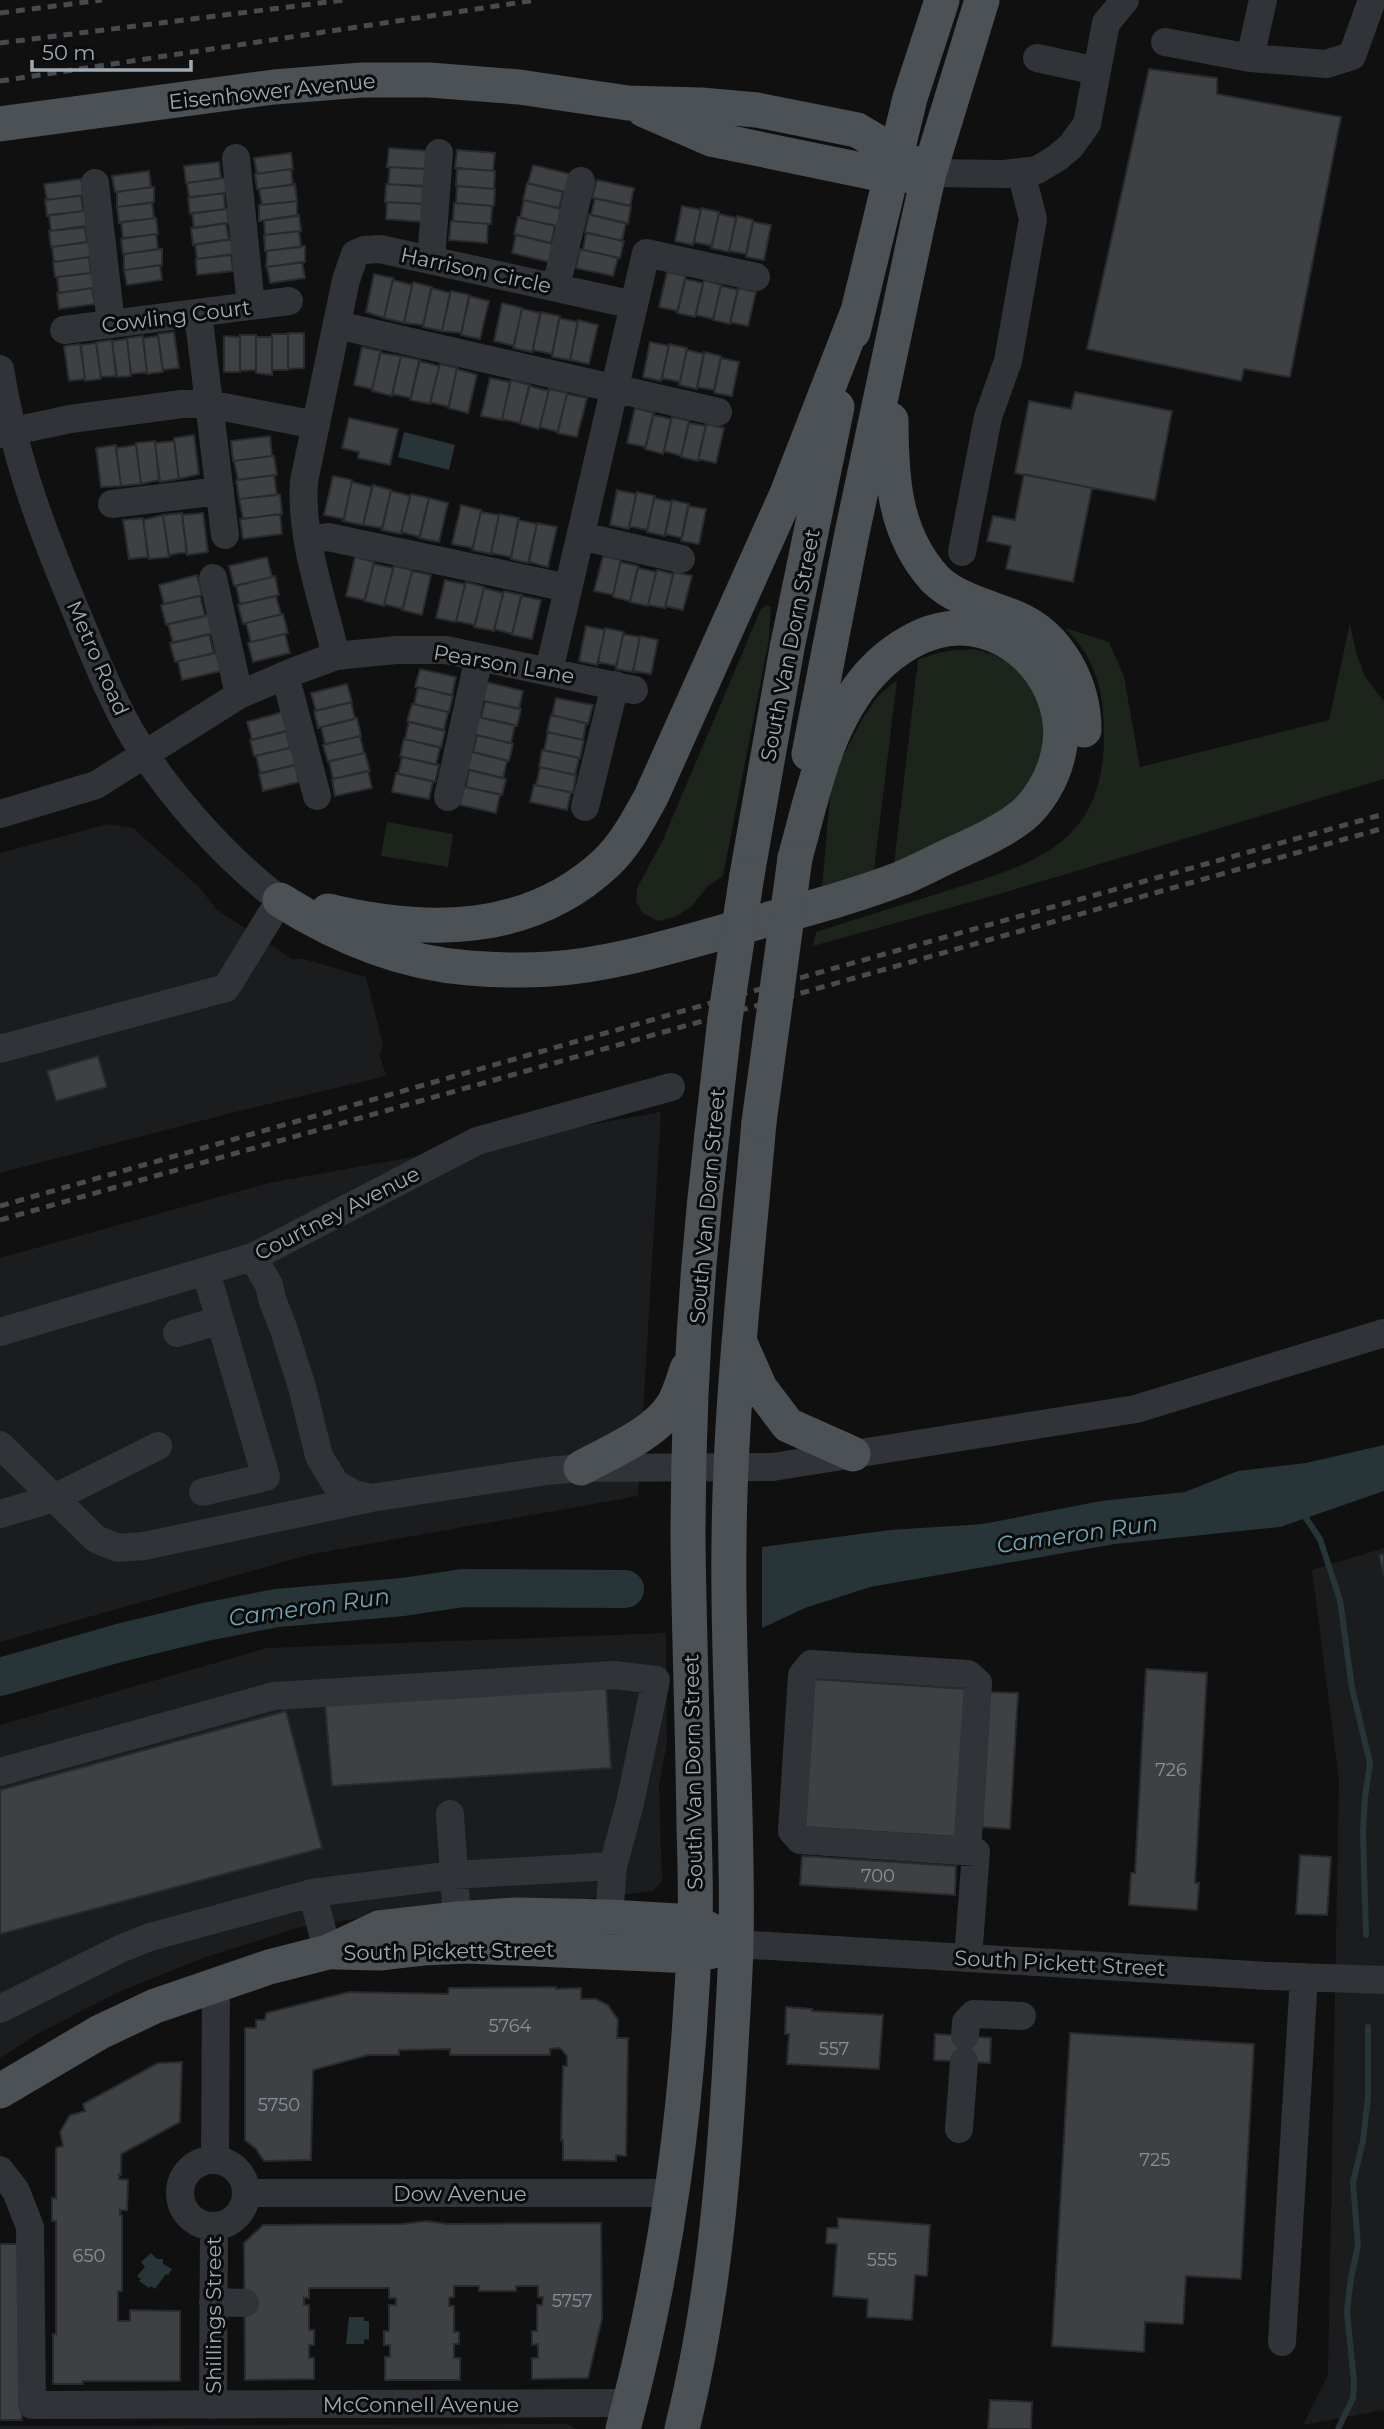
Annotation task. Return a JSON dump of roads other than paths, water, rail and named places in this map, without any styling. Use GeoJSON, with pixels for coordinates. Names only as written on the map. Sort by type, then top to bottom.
{"type":"FeatureCollection","features":[{"type":"Feature","properties":{"kind":"main road","name":"South Van Dorn Street"},"geometry":{"type":"LineString","coordinates":[[634,2408],[673,2193],[686,2088],[695,1922],[689,1466],[700,1230],[725,1020],[747,875],[787,648],[858,311],[910,98],[942,0]]}},
{"type":"Feature","properties":{"kind":"main road","name":"South Van Dorn Street"},"geometry":{"type":"LineString","coordinates":[[682,2429],[695,2375],[720,2207],[736,1944],[729,1543],[731,1467],[759,1122],[814,726],[851,538],[929,173],[982,0]]}},
{"type":"Feature","properties":{"kind":"main road","name":"Eisenhower Avenue"},"geometry":{"type":"LineString","coordinates":[[0,124],[274,87],[362,80],[429,79],[628,103],[757,110],[857,130],[892,165],[929,173]]}},
{"type":"Feature","properties":{"kind":"main road"},"geometry":{"type":"LineString","coordinates":[[280,900],[398,924],[436,927],[472,924],[534,908],[583,882],[607,862],[628,838],[651,797],[786,496],[858,311]]}},
{"type":"Feature","properties":{"kind":"main road"},"geometry":{"type":"LineString","coordinates":[[895,337],[891,407],[892,481],[906,535],[919,560],[938,582],[956,594],[1020,620],[1046,638],[1063,658],[1075,681],[1084,726],[1080,768],[1059,808],[1046,823],[1027,838],[992,854],[955,867],[902,877]]}},
{"type":"Feature","properties":{"kind":"main road"},"geometry":{"type":"LineString","coordinates":[[280,900],[337,933],[389,953],[465,968],[550,969],[592,964],[650,952],[820,905],[902,877],[976,843],[1023,816],[1048,781],[1057,761],[1062,738],[1061,717],[1055,696],[1044,675],[1028,657],[1008,641],[987,633],[961,628],[942,630],[921,637],[897,650],[873,671],[853,696],[836,725],[822,761],[794,859]]}},
{"type":"Feature","properties":{"kind":"main road"},"geometry":{"type":"LineString","coordinates":[[740,1344],[760,1388],[788,1425],[853,1454]]}},
{"type":"Feature","properties":{"kind":"main road"},"geometry":{"type":"LineString","coordinates":[[581,1468],[634,1439],[664,1416],[674,1404],[695,1350]]}},
{"type":"Feature","properties":{"kind":"main road","name":"South Pickett Street"},"geometry":{"type":"LineString","coordinates":[[2,2084],[155,2006],[269,1966],[327,1952],[379,1928],[515,1915],[609,1917],[695,1922],[736,1944]]}},
{"type":"Feature","properties":{"kind":"main road","name":"South Pickett Street"},"geometry":{"type":"LineString","coordinates":[[327,1952],[379,1953],[468,1946],[693,1956],[736,1944]]}},
{"type":"Feature","properties":{"kind":"street"},"geometry":{"type":"LineString","coordinates":[[929,173],[977,175],[1037,170],[1071,146],[1087,124],[1107,23],[1125,0]]}},
{"type":"Feature","properties":{"kind":"street"},"geometry":{"type":"LineString","coordinates":[[1250,58],[1263,0]]}},
{"type":"Feature","properties":{"kind":"street"},"geometry":{"type":"LineString","coordinates":[[1165,42],[1250,58],[1326,64],[1341,61],[1352,56],[1372,0]]}},
{"type":"Feature","properties":{"kind":"street"},"geometry":{"type":"LineString","coordinates":[[1037,58],[1097,71]]}},
{"type":"Feature","properties":{"kind":"street"},"geometry":{"type":"LineString","coordinates":[[431,260],[439,153]]}},
{"type":"Feature","properties":{"kind":"street"},"geometry":{"type":"LineString","coordinates":[[236,158],[251,306]]}},
{"type":"Feature","properties":{"kind":"street"},"geometry":{"type":"LineString","coordinates":[[962,552],[988,417],[1009,361],[1033,219],[1021,172]]}},
{"type":"Feature","properties":{"kind":"street"},"geometry":{"type":"LineString","coordinates":[[556,288],[581,181]]}},
{"type":"Feature","properties":{"kind":"street"},"geometry":{"type":"LineString","coordinates":[[95,183],[111,324]]}},
{"type":"Feature","properties":{"kind":"street","name":"Harrison Circle"},"geometry":{"type":"LineString","coordinates":[[336,656],[308,540],[303,503],[304,481],[346,280],[355,254],[364,250],[380,249],[634,305]]}},
{"type":"Feature","properties":{"kind":"street"},"geometry":{"type":"LineString","coordinates":[[549,671],[646,253],[756,277]]}},
{"type":"Feature","properties":{"kind":"street","name":"Cowling Court"},"geometry":{"type":"LineString","coordinates":[[64,330],[289,301]]}},
{"type":"Feature","properties":{"kind":"street"},"geometry":{"type":"LineString","coordinates":[[198,313],[226,535]]}},
{"type":"Feature","properties":{"kind":"street"},"geometry":{"type":"LineString","coordinates":[[337,325],[718,412]]}},
{"type":"Feature","properties":{"kind":"street","name":"Metro Road"},"geometry":{"type":"LineString","coordinates":[[0,369],[6,433],[108,687],[146,755],[185,805],[234,859],[280,900]]}},
{"type":"Feature","properties":{"kind":"street"},"geometry":{"type":"LineString","coordinates":[[6,433],[83,417],[183,404],[208,404],[316,425]]}},
{"type":"Feature","properties":{"kind":"street"},"geometry":{"type":"LineString","coordinates":[[112,504],[220,491]]}},
{"type":"Feature","properties":{"kind":"street"},"geometry":{"type":"LineString","coordinates":[[580,536],[681,559]]}},
{"type":"Feature","properties":{"kind":"street"},"geometry":{"type":"LineString","coordinates":[[308,540],[328,537],[568,588]]}},
{"type":"Feature","properties":{"kind":"street"},"geometry":{"type":"LineString","coordinates":[[213,578],[239,695]]}},
{"type":"Feature","properties":{"kind":"street","name":"Pearson Lane"},"geometry":{"type":"LineString","coordinates":[[0,814],[96,785],[239,695],[285,675],[336,656],[419,649],[446,650],[625,687],[585,807]]}},
{"type":"Feature","properties":{"kind":"street"},"geometry":{"type":"LineString","coordinates":[[448,797],[479,657]]}},
{"type":"Feature","properties":{"kind":"street"},"geometry":{"type":"LineString","coordinates":[[285,675],[317,796]]}},
{"type":"Feature","properties":{"kind":"street"},"geometry":{"type":"LineString","coordinates":[[0,1049],[226,988],[280,900]]}},
{"type":"Feature","properties":{"kind":"street","name":"Courtney Avenue"},"geometry":{"type":"LineString","coordinates":[[0,1332],[253,1257],[477,1141],[671,1087]]}},
{"type":"Feature","properties":{"kind":"street"},"geometry":{"type":"LineString","coordinates":[[253,1257],[269,1285],[303,1387],[319,1456],[335,1483],[354,1494],[372,1498]]}},
{"type":"Feature","properties":{"kind":"street"},"geometry":{"type":"LineString","coordinates":[[203,1492],[265,1477],[206,1272]]}},
{"type":"Feature","properties":{"kind":"street"},"geometry":{"type":"LineString","coordinates":[[177,1333],[220,1320]]}},
{"type":"Feature","properties":{"kind":"street"},"geometry":{"type":"LineString","coordinates":[[0,1445],[96,1539],[118,1548],[144,1546],[372,1498],[547,1471],[689,1466],[773,1467],[1136,1409],[1384,1333]]}},
{"type":"Feature","properties":{"kind":"street"},"geometry":{"type":"LineString","coordinates":[[0,1514],[54,1498],[158,1446]]}},
{"type":"Feature","properties":{"kind":"street"},"geometry":{"type":"LineString","coordinates":[[967,1851],[978,1683],[968,1674],[811,1664],[802,1675],[792,1831],[800,1840],[976,1852],[968,1958]]}},
{"type":"Feature","properties":{"kind":"street"},"geometry":{"type":"LineString","coordinates":[[0,1773],[274,1696],[614,1675],[656,1681],[630,1803],[613,1866],[609,1917]]}},
{"type":"Feature","properties":{"kind":"street"},"geometry":{"type":"LineString","coordinates":[[450,1814],[457,1919]]}},
{"type":"Feature","properties":{"kind":"street"},"geometry":{"type":"LineString","coordinates":[[0,2009],[120,1948],[150,1937],[312,1893],[454,1875],[613,1866]]}},
{"type":"Feature","properties":{"kind":"street"},"geometry":{"type":"LineString","coordinates":[[312,1893],[327,1952]]}},
{"type":"Feature","properties":{"kind":"street","name":"South Pickett Street"},"geometry":{"type":"LineString","coordinates":[[736,1944],[1304,1978],[1384,1980]]}},
{"type":"Feature","properties":{"kind":"street"},"geometry":{"type":"LineString","coordinates":[[1282,2342],[1304,1978]]}},
{"type":"Feature","properties":{"kind":"street"},"geometry":{"type":"LineString","coordinates":[[215,2160],[216,1983]]}},
{"type":"Feature","properties":{"kind":"street"},"geometry":{"type":"LineString","coordinates":[[959,2129],[966,2022],[974,2014],[1022,2015]]}},
{"type":"Feature","properties":{"kind":"street"},"geometry":{"type":"LineString","coordinates":[[215,2160],[225,2162],[237,2170],[243,2179],[246,2193],[244,2206],[238,2214],[228,2222],[214,2226],[198,2222],[190,2216],[183,2206],[181,2193],[184,2179],[191,2169],[205,2161],[215,2160]]}},
{"type":"Feature","properties":{"kind":"street","name":"McConnell Avenue"},"geometry":{"type":"LineString","coordinates":[[0,2170],[16,2190],[30,2227],[32,2405],[66,2394],[213,2405],[634,2408]]}},
{"type":"Feature","properties":{"kind":"street","name":"Dow Avenue"},"geometry":{"type":"LineString","coordinates":[[246,2193],[673,2193]]}},
{"type":"Feature","properties":{"kind":"street","name":"Shillings Street"},"geometry":{"type":"LineString","coordinates":[[213,2405],[214,2226]]}},
{"type":"Feature","properties":{"kind":"street"},"geometry":{"type":"LineString","coordinates":[[214,2302],[245,2303]]}},
{"type":"Feature","properties":{"kind":"water"},"geometry":{"type":"Polygon","coordinates":[[[404,432],[455,445],[449,470],[398,457],[404,432]]]}},
{"type":"Feature","properties":{"kind":"water"},"geometry":{"type":"Polygon","coordinates":[[[1384,1445],[1384,1491],[1280,1527],[1115,1544],[870,1587],[805,1608],[762,1628],[762,1547],[890,1530],[983,1524],[1101,1501],[1185,1492],[1238,1471],[1306,1463],[1384,1445]]]}},
{"type":"Feature","properties":{"kind":"water"},"geometry":{"type":"Polygon","coordinates":[[[151,2253],[157,2259],[163,2259],[163,2264],[172,2269],[155,2289],[139,2281],[141,2279],[137,2276],[145,2267],[141,2262],[151,2253]]]}},
{"type":"Feature","properties":{"kind":"water"},"geometry":{"type":"Polygon","coordinates":[[[349,2317],[364,2317],[364,2321],[369,2321],[369,2340],[364,2339],[364,2344],[346,2344],[349,2317]]]}},
{"type":"Feature","properties":{"kind":"waterway"},"geometry":{"type":"LineString","coordinates":[[1302,1512],[1320,1539],[1340,1600],[1352,1688],[1370,1763],[1363,1832],[1366,1935]]}},
{"type":"Feature","properties":{"kind":"waterway","name":"Cameron Run"},"geometry":{"type":"LineString","coordinates":[[0,1677],[119,1643],[277,1608],[403,1597],[463,1588],[625,1589]]}},
{"type":"Feature","properties":{"kind":"waterway"},"geometry":{"type":"LineString","coordinates":[[1338,2429],[1353,2398],[1347,2311],[1358,2246],[1353,2182],[1363,2141],[1368,2096],[1368,2027]]}},
{"type":"Feature","properties":{"kind":"railway"},"geometry":{"type":"LineString","coordinates":[[0,13],[102,0]]}},
{"type":"Feature","properties":{"kind":"railway"},"geometry":{"type":"LineString","coordinates":[[0,43],[344,0]]}},
{"type":"Feature","properties":{"kind":"railway"},"geometry":{"type":"LineString","coordinates":[[0,81],[536,0]]}},
{"type":"Feature","properties":{"kind":"railway"},"geometry":{"type":"LineString","coordinates":[[0,1206],[1384,814]]}},
{"type":"Feature","properties":{"kind":"railway"},"geometry":{"type":"LineString","coordinates":[[0,1220],[1384,828]]}}]}
